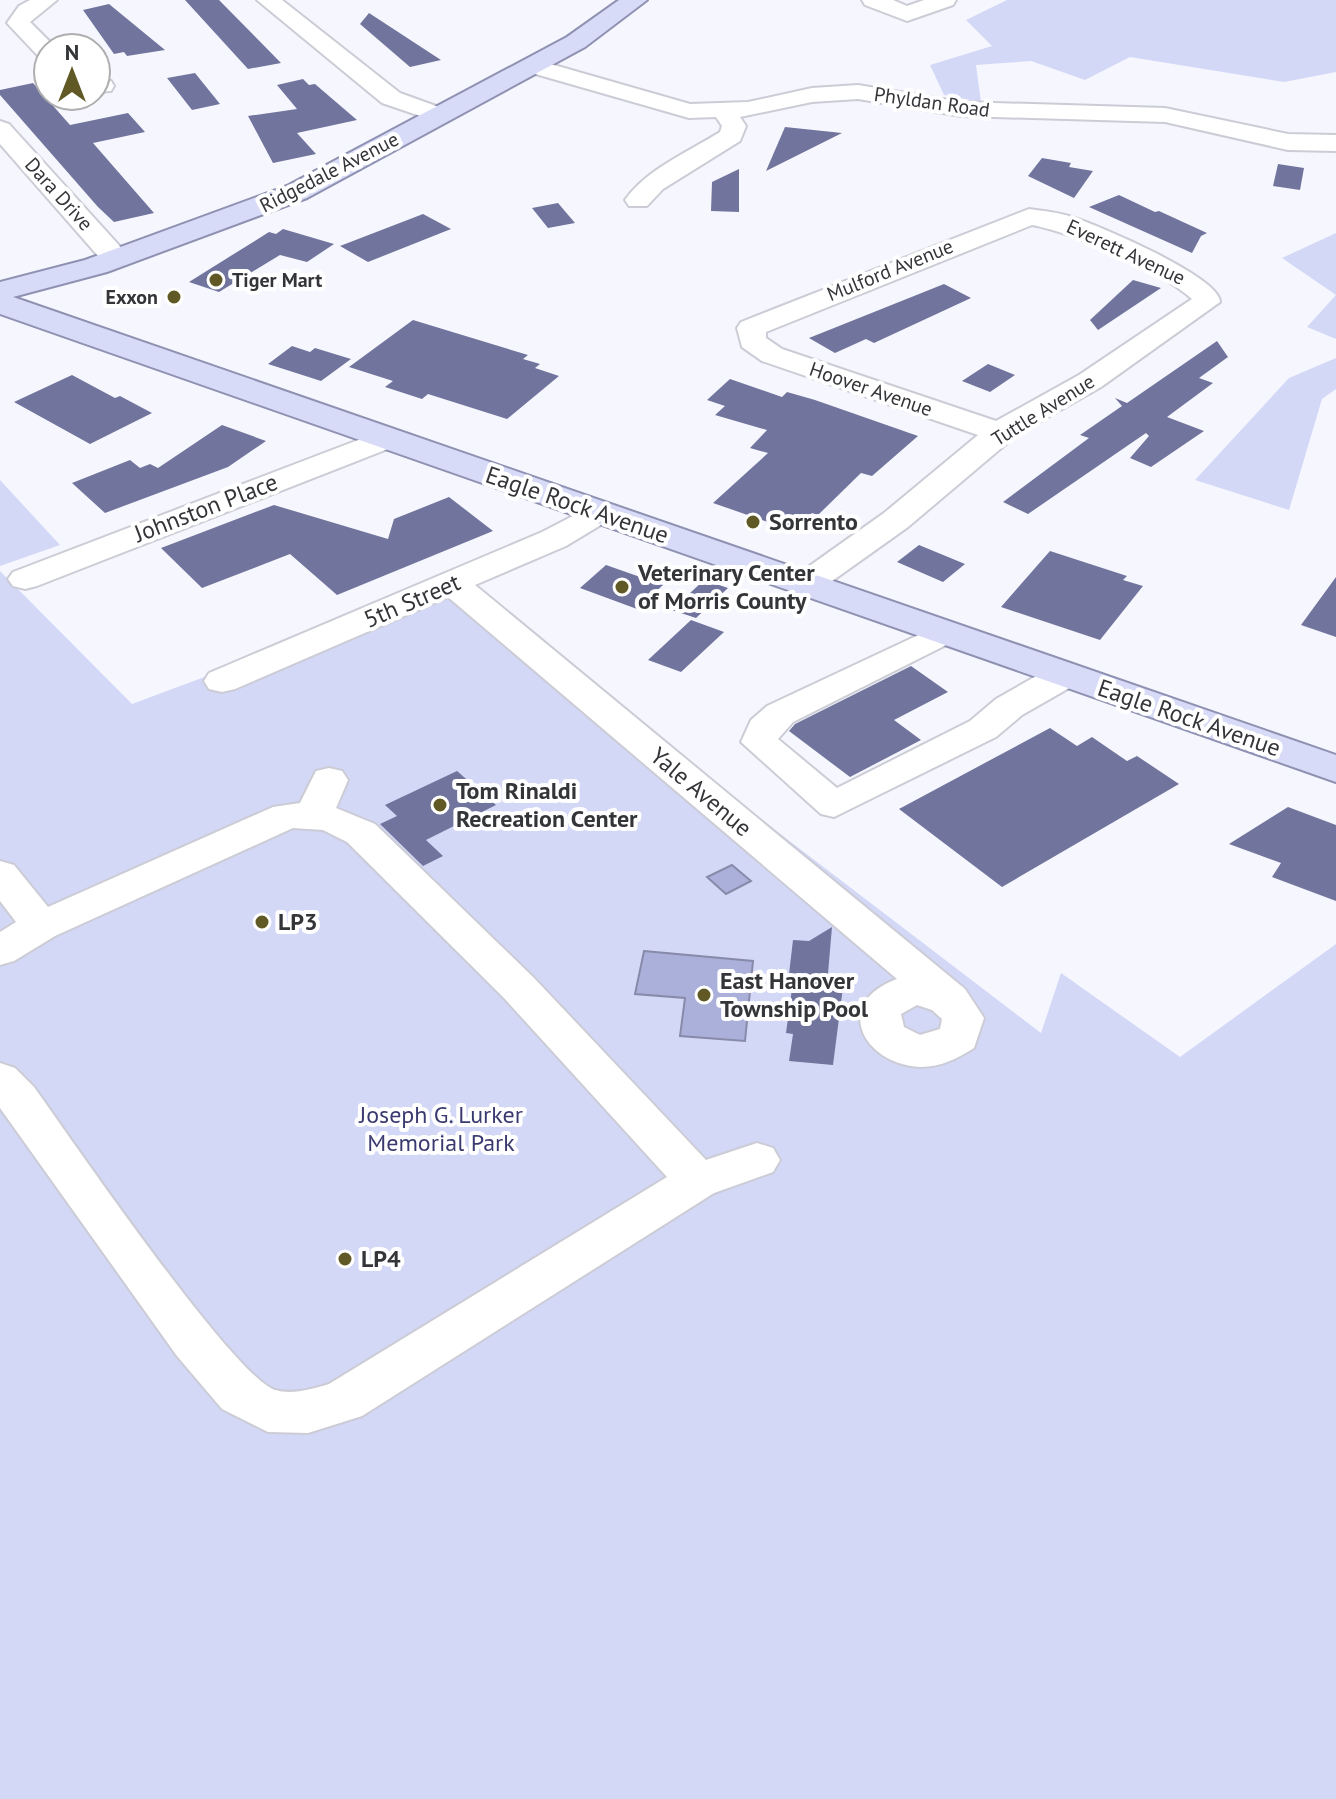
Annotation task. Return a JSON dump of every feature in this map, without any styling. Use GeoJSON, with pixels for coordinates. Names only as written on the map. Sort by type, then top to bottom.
{"type":"FeatureCollection","features":[{"type":"Feature","properties":{"kind":"main road","name":"Ridgedale Avenue"},"geometry":{"type":"LineString","coordinates":[[0,291],[103,263],[268,205],[533,66],[595,30],[635,0]]}},
{"type":"Feature","properties":{"kind":"main road"},"geometry":{"type":"LineString","coordinates":[[77,327],[61,304],[60,297],[103,263]]}},
{"type":"Feature","properties":{"kind":"main road","name":"Eagle Rock Avenue"},"geometry":{"type":"LineString","coordinates":[[0,303],[77,327],[598,513],[1336,769]]}},
{"type":"Feature","properties":{"kind":"street"},"geometry":{"type":"LineString","coordinates":[[32,37],[18,23],[27,11],[46,0]]}},
{"type":"Feature","properties":{"kind":"street"},"geometry":{"type":"LineString","coordinates":[[268,0],[391,98],[438,115]]}},
{"type":"Feature","properties":{"kind":"street"},"geometry":{"type":"LineString","coordinates":[[873,0],[907,14],[945,0]]}},
{"type":"Feature","properties":{"kind":"street","name":"Phyldan Road"},"geometry":{"type":"LineString","coordinates":[[533,66],[667,107],[724,111],[823,93],[858,92],[973,110],[1165,115],[1288,142],[1336,143]]}},
{"type":"Feature","properties":{"kind":"street"},"geometry":{"type":"LineString","coordinates":[[638,200],[654,183],[731,136],[734,126],[724,111]]}},
{"type":"Feature","properties":{"kind":"street","name":"Dara Drive"},"geometry":{"type":"LineString","coordinates":[[0,129],[103,263]]}},
{"type":"Feature","properties":{"kind":"street","name":"Everett Avenue"},"geometry":{"type":"LineString","coordinates":[[1039,217],[1065,223],[1166,269],[1201,289],[1206,298]]}},
{"type":"Feature","properties":{"kind":"street","name":"Mulford Avenue"},"geometry":{"type":"LineString","coordinates":[[749,335],[758,322],[1008,223],[1039,217]]}},
{"type":"Feature","properties":{"kind":"street","name":"Tuttle Avenue"},"geometry":{"type":"LineString","coordinates":[[806,584],[905,513],[1001,433],[1090,381],[1206,302],[1206,298]]}},
{"type":"Feature","properties":{"kind":"street","name":"Hoover Avenue"},"geometry":{"type":"LineString","coordinates":[[749,335],[758,348],[772,355],[1001,433]]}},
{"type":"Feature","properties":{"kind":"street","name":"Johnston Place"},"geometry":{"type":"LineString","coordinates":[[25,579],[387,438]]}},
{"type":"Feature","properties":{"kind":"street","name":"5th Street"},"geometry":{"type":"LineString","coordinates":[[222,681],[568,533],[598,513]]}},
{"type":"Feature","properties":{"kind":"street","name":"Yale Avenue"},"geometry":{"type":"LineString","coordinates":[[453,584],[950,1000]]}},
{"type":"Feature","properties":{"kind":"street"},"geometry":{"type":"LineString","coordinates":[[944,633],[780,714],[764,728],[759,742],[834,805],[983,729],[1009,707],[1065,675]]}},
{"type":"Feature","properties":{"kind":"street"},"geometry":{"type":"LineString","coordinates":[[0,951],[41,926],[287,816],[321,797],[340,820],[361,833],[519,988],[698,1181]]}},
{"type":"Feature","properties":{"kind":"street"},"geometry":{"type":"LineString","coordinates":[[0,874],[41,926]]}},
{"type":"Feature","properties":{"kind":"street"},"geometry":{"type":"LineString","coordinates":[[0,1079],[18,1099],[194,1342],[240,1394],[268,1411],[308,1412],[344,1401],[698,1181],[757,1160]]}},
{"type":"Feature","properties":{"kind":"green space"},"geometry":{"type":"Polygon","coordinates":[[[1007,0],[1336,0],[1336,72],[1284,82],[1130,57],[1085,80],[1031,61],[976,65],[981,102],[944,95],[930,65],[992,46],[966,20],[1007,0]]]}},
{"type":"Feature","properties":{"kind":"green space"},"geometry":{"type":"Polygon","coordinates":[[[1336,233],[1336,295],[1282,258],[1336,233]]]}},
{"type":"Feature","properties":{"kind":"green space"},"geometry":{"type":"Polygon","coordinates":[[[1336,295],[1336,339],[1307,327],[1336,295]]]}},
{"type":"Feature","properties":{"kind":"green space"},"geometry":{"type":"Polygon","coordinates":[[[1336,358],[1336,389],[1322,399],[1289,510],[1195,480],[1289,378],[1336,358]]]}},
{"type":"Feature","properties":{"kind":"green space"},"geometry":{"type":"Polygon","coordinates":[[[0,480],[60,545],[0,566],[0,480]]]}},
{"type":"Feature","properties":{"kind":"green space","name":"Joseph G. Lurker Memorial Park"},"geometry":{"type":"Polygon","coordinates":[[[0,571],[132,704],[453,584],[1041,1033],[1061,973],[1180,1057],[1336,944],[1336,1799],[0,1799],[0,571]]]}},
{"type":"Feature","properties":{"kind":"shaded area"},"geometry":{"type":"Polygon","coordinates":[[[732,865],[751,881],[726,894],[707,877],[732,865]]]}},
{"type":"Feature","properties":{"kind":"shaded area"},"geometry":{"type":"Polygon","coordinates":[[[644,951],[753,961],[745,1041],[680,1036],[685,998],[635,994],[644,951]]]}},
{"type":"Feature","properties":{"kind":"building"},"geometry":{"type":"Polygon","coordinates":[[[185,0],[219,0],[281,63],[248,69],[185,0]]]}},
{"type":"Feature","properties":{"kind":"building"},"geometry":{"type":"Polygon","coordinates":[[[109,4],[165,50],[127,56],[124,52],[114,54],[112,32],[98,32],[83,10],[109,4]]]}},
{"type":"Feature","properties":{"kind":"building"},"geometry":{"type":"Polygon","coordinates":[[[369,13],[441,60],[410,67],[360,24],[369,13]]]}},
{"type":"Feature","properties":{"kind":"building"},"geometry":{"type":"Polygon","coordinates":[[[195,73],[220,104],[192,110],[167,78],[195,73]]]}},
{"type":"Feature","properties":{"kind":"building"},"geometry":{"type":"Polygon","coordinates":[[[303,79],[309,85],[315,84],[357,120],[297,133],[316,154],[273,163],[248,116],[297,109],[277,85],[303,79]]]}},
{"type":"Feature","properties":{"kind":"building"},"geometry":{"type":"Polygon","coordinates":[[[32,83],[32,112],[59,112],[70,125],[128,113],[145,132],[93,143],[154,213],[114,222],[0,95],[0,90],[32,83]]]}},
{"type":"Feature","properties":{"kind":"building"},"geometry":{"type":"Polygon","coordinates":[[[785,127],[842,133],[766,171],[785,127]]]}},
{"type":"Feature","properties":{"kind":"building"},"geometry":{"type":"Polygon","coordinates":[[[1042,158],[1093,171],[1074,198],[1028,176],[1042,158]]]}},
{"type":"Feature","properties":{"kind":"building"},"geometry":{"type":"Polygon","coordinates":[[[1278,164],[1304,168],[1300,190],[1273,186],[1278,164]]]}},
{"type":"Feature","properties":{"kind":"building"},"geometry":{"type":"Polygon","coordinates":[[[739,169],[739,212],[711,211],[712,182],[739,169]]]}},
{"type":"Feature","properties":{"kind":"building"},"geometry":{"type":"Polygon","coordinates":[[[1119,195],[1207,233],[1201,236],[1192,253],[1089,207],[1119,195]]]}},
{"type":"Feature","properties":{"kind":"building"},"geometry":{"type":"Polygon","coordinates":[[[558,203],[575,223],[548,228],[532,208],[558,203]]]}},
{"type":"Feature","properties":{"kind":"building"},"geometry":{"type":"Polygon","coordinates":[[[423,214],[451,229],[368,262],[340,246],[423,214]]]}},
{"type":"Feature","properties":{"kind":"building"},"geometry":{"type":"Polygon","coordinates":[[[283,229],[334,244],[307,262],[280,255],[219,292],[189,282],[269,232],[276,234],[283,229]]]}},
{"type":"Feature","properties":{"kind":"building"},"geometry":{"type":"Polygon","coordinates":[[[1133,280],[1161,288],[1098,330],[1090,320],[1133,280]]]}},
{"type":"Feature","properties":{"kind":"building"},"geometry":{"type":"Polygon","coordinates":[[[944,284],[971,298],[874,343],[866,339],[835,353],[809,338],[944,284]]]}},
{"type":"Feature","properties":{"kind":"building"},"geometry":{"type":"Polygon","coordinates":[[[413,320],[528,355],[523,359],[540,364],[535,368],[559,376],[507,419],[428,394],[422,399],[385,387],[393,381],[349,367],[413,320]]]}},
{"type":"Feature","properties":{"kind":"building"},"geometry":{"type":"Polygon","coordinates":[[[1217,341],[1228,357],[1199,378],[1213,383],[1167,417],[1204,431],[1151,467],[1130,458],[1149,436],[1146,433],[1028,514],[1003,502],[1089,438],[1080,435],[1122,406],[1115,398],[1127,403],[1217,341]]]}},
{"type":"Feature","properties":{"kind":"building"},"geometry":{"type":"Polygon","coordinates":[[[292,346],[310,352],[315,348],[351,359],[321,381],[268,364],[292,346]]]}},
{"type":"Feature","properties":{"kind":"building"},"geometry":{"type":"Polygon","coordinates":[[[988,364],[1015,375],[990,392],[962,381],[988,364]]]}},
{"type":"Feature","properties":{"kind":"building"},"geometry":{"type":"Polygon","coordinates":[[[72,375],[152,413],[90,444],[14,402],[72,375]]]}},
{"type":"Feature","properties":{"kind":"building"},"geometry":{"type":"Polygon","coordinates":[[[730,379],[782,397],[787,392],[815,400],[918,436],[872,476],[861,473],[818,515],[812,513],[794,531],[713,503],[768,453],[750,448],[767,430],[715,415],[725,406],[707,400],[730,379]]]}},
{"type":"Feature","properties":{"kind":"building"},"geometry":{"type":"Polygon","coordinates":[[[222,425],[266,441],[228,467],[105,513],[72,483],[130,460],[140,468],[150,464],[158,468],[222,425]]]}},
{"type":"Feature","properties":{"kind":"building"},"geometry":{"type":"Polygon","coordinates":[[[449,497],[493,531],[337,595],[290,554],[202,588],[161,548],[274,505],[388,539],[394,519],[449,497]]]}},
{"type":"Feature","properties":{"kind":"building"},"geometry":{"type":"Polygon","coordinates":[[[919,545],[965,564],[943,582],[897,562],[919,545]]]}},
{"type":"Feature","properties":{"kind":"building"},"geometry":{"type":"Polygon","coordinates":[[[1050,551],[1127,576],[1123,580],[1143,586],[1100,640],[1001,607],[1050,551]]]}},
{"type":"Feature","properties":{"kind":"building","name":"Veterinary Center of Morris County"},"geometry":{"type":"Polygon","coordinates":[[[606,565],[663,585],[637,609],[580,588],[606,565]]]}},
{"type":"Feature","properties":{"kind":"building"},"geometry":{"type":"Polygon","coordinates":[[[1336,577],[1336,637],[1301,625],[1336,577]]]}},
{"type":"Feature","properties":{"kind":"building"},"geometry":{"type":"Polygon","coordinates":[[[704,580],[728,588],[696,618],[672,610],[704,580]]]}},
{"type":"Feature","properties":{"kind":"building"},"geometry":{"type":"Polygon","coordinates":[[[691,620],[724,632],[681,672],[648,660],[691,620]]]}},
{"type":"Feature","properties":{"kind":"building"},"geometry":{"type":"Polygon","coordinates":[[[911,666],[948,692],[894,720],[921,740],[850,777],[789,731],[795,724],[911,666]]]}},
{"type":"Feature","properties":{"kind":"building"},"geometry":{"type":"Polygon","coordinates":[[[1050,728],[1077,746],[1092,737],[1127,761],[1137,756],[1179,784],[1002,887],[899,809],[1050,728]]]}},
{"type":"Feature","properties":{"kind":"building","name":"Tom Rinaldi Recreation Center"},"geometry":{"type":"Polygon","coordinates":[[[457,771],[496,805],[426,840],[443,856],[423,866],[380,824],[397,816],[385,805],[457,771]]]}},
{"type":"Feature","properties":{"kind":"building"},"geometry":{"type":"Polygon","coordinates":[[[1288,807],[1336,825],[1336,901],[1272,877],[1281,863],[1229,844],[1288,807]]]}},
{"type":"Feature","properties":{"kind":"building"},"geometry":{"type":"Polygon","coordinates":[[[832,927],[827,985],[843,987],[833,1065],[789,1061],[793,1034],[786,1033],[794,974],[789,974],[793,940],[809,941],[832,927]]]}},
{"type":"Feature","properties":{"kind":"place","name":"Tiger Mart"},"geometry":{"type":"Point","coordinates":[216,280]}},
{"type":"Feature","properties":{"kind":"place","name":"Exxon"},"geometry":{"type":"Point","coordinates":[174,297]}},
{"type":"Feature","properties":{"kind":"place","name":"Sorrento"},"geometry":{"type":"Point","coordinates":[753,522]}},
{"type":"Feature","properties":{"kind":"place","name":"Veterinary Center of Morris County"},"geometry":{"type":"Point","coordinates":[622,587]}},
{"type":"Feature","properties":{"kind":"place","name":"Tom Rinaldi Recreation Center"},"geometry":{"type":"Point","coordinates":[440,805]}},
{"type":"Feature","properties":{"kind":"place","name":"LP3"},"geometry":{"type":"Point","coordinates":[262,922]}},
{"type":"Feature","properties":{"kind":"place","name":"East Hanover Township Pool"},"geometry":{"type":"Point","coordinates":[704,995]}},
{"type":"Feature","properties":{"kind":"place","name":"LP4"},"geometry":{"type":"Point","coordinates":[345,1259]}}]}
